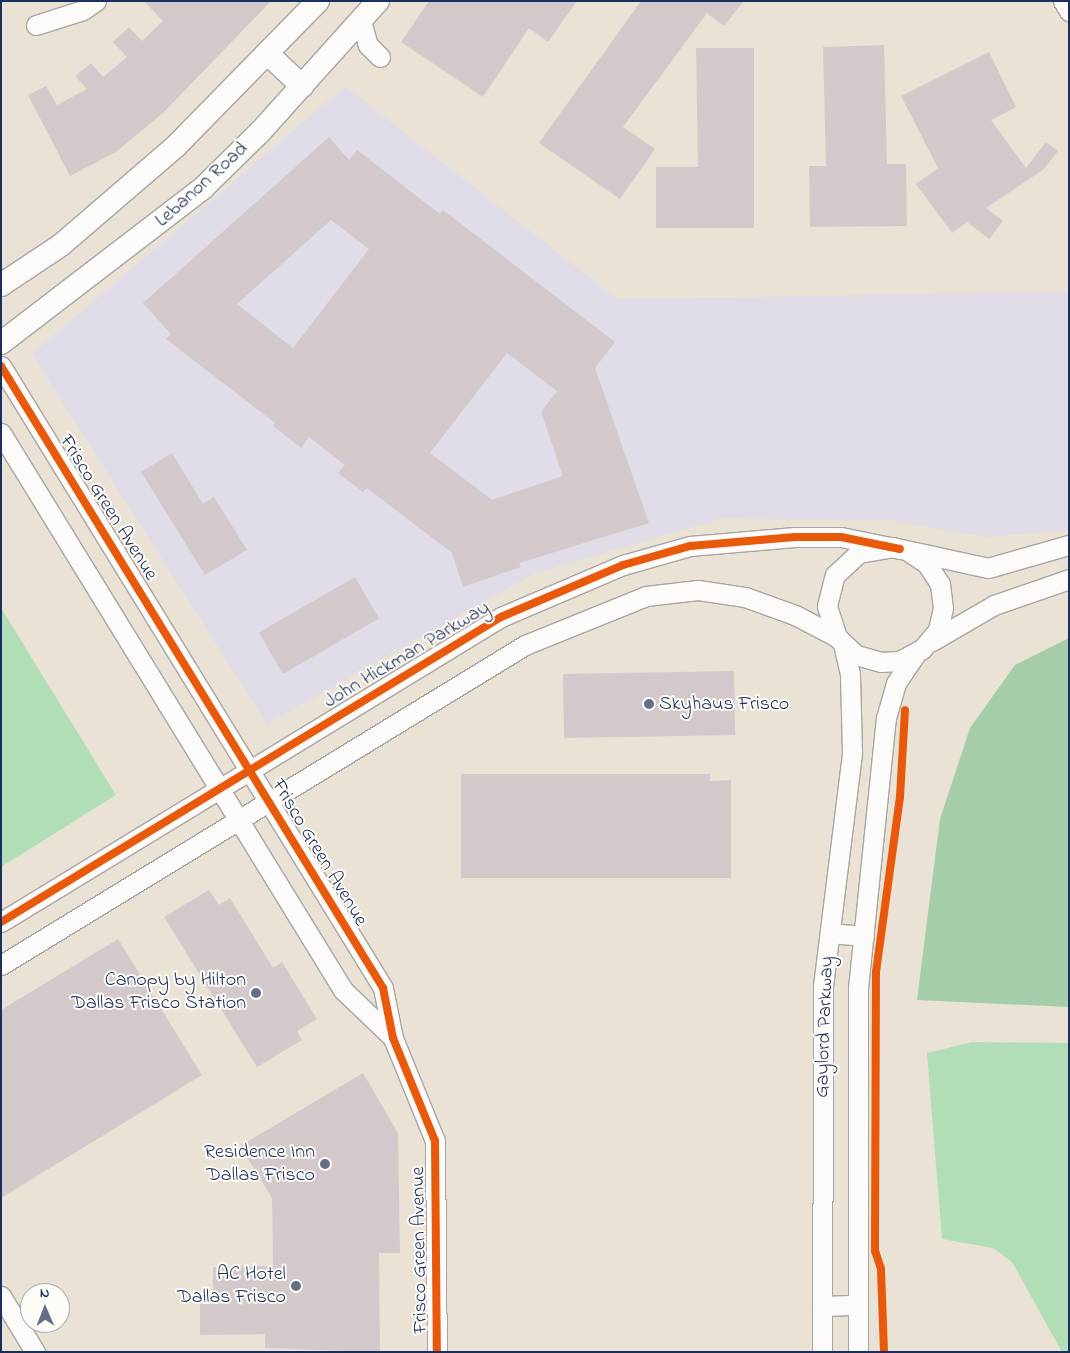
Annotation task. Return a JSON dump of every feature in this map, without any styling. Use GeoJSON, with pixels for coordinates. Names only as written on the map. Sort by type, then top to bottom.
{"type":"FeatureCollection","features":[{"type":"Feature","properties":{"kind":"main road"},"geometry":{"type":"LineString","coordinates":[[1,284],[60,245],[176,146],[318,1]]}},
{"type":"Feature","properties":{"kind":"main road","name":"Lebanon Road"},"geometry":{"type":"LineString","coordinates":[[1,343],[204,187],[302,86],[378,1]]}},
{"type":"Feature","properties":{"kind":"main road"},"geometry":{"type":"LineString","coordinates":[[268,54],[302,86]]}},
{"type":"Feature","properties":{"kind":"street"},"geometry":{"type":"LineString","coordinates":[[36,25],[83,10],[96,1]]}},
{"type":"Feature","properties":{"kind":"street"},"geometry":{"type":"LineString","coordinates":[[1063,1],[1069,11]]}},
{"type":"Feature","properties":{"kind":"street"},"geometry":{"type":"LineString","coordinates":[[361,21],[368,46],[380,57]]}},
{"type":"Feature","properties":{"kind":"street","name":"Frisco Green Avenue"},"geometry":{"type":"LineString","coordinates":[[1,366],[383,988],[393,1038],[436,1141],[437,1352]]}},
{"type":"Feature","properties":{"kind":"street","name":"Frisco Green Avenue"},"geometry":{"type":"LineString","coordinates":[[1,433],[343,990],[393,1038]]}},
{"type":"Feature","properties":{"kind":"street","name":"John Hickman Parkway"},"geometry":{"type":"LineString","coordinates":[[1,922],[218,787],[501,617],[623,566],[690,546],[795,537],[841,537],[988,568],[1069,545]]}},
{"type":"Feature","properties":{"kind":"street"},"geometry":{"type":"LineString","coordinates":[[840,641],[827,606],[835,575],[867,550],[904,550],[932,570],[942,592],[942,615],[922,649]]}},
{"type":"Feature","properties":{"kind":"street"},"geometry":{"type":"LineString","coordinates":[[1,965],[525,645],[646,596],[698,590],[745,597],[795,615],[840,641],[856,655],[881,662],[922,649],[994,605],[1069,579]]}},
{"type":"Feature","properties":{"kind":"street","name":"Gaylord Parkway"},"geometry":{"type":"LineString","coordinates":[[822,1352],[823,986],[852,767],[850,674],[840,641]]}},
{"type":"Feature","properties":{"kind":"street","name":"Gaylord Parkway"},"geometry":{"type":"LineString","coordinates":[[858,1352],[858,988],[886,718],[896,683],[922,649]]}},
{"type":"Feature","properties":{"kind":"street"},"geometry":{"type":"LineString","coordinates":[[830,934],[864,936]]}},
{"type":"Feature","properties":{"kind":"street"},"geometry":{"type":"LineString","coordinates":[[1,1296],[35,1352]]}},
{"type":"Feature","properties":{"kind":"street"},"geometry":{"type":"LineString","coordinates":[[822,1306],[858,1306]]}},
{"type":"Feature","properties":{"kind":"shaded area"},"geometry":{"type":"Polygon","coordinates":[[[345,86],[617,299],[1069,292],[1069,530],[986,537],[888,520],[720,519],[535,573],[267,724],[32,354],[345,86]]]}},
{"type":"Feature","properties":{"kind":"green space"},"geometry":{"type":"Polygon","coordinates":[[[1,608],[116,795],[1,867],[1,608]]]}},
{"type":"Feature","properties":{"kind":"green space"},"geometry":{"type":"Polygon","coordinates":[[[1069,638],[1069,1007],[917,1000],[940,819],[970,728],[1015,665],[1069,638]]]}},
{"type":"Feature","properties":{"kind":"green space"},"geometry":{"type":"Polygon","coordinates":[[[972,1042],[1069,1043],[1069,1352],[1062,1352],[1012,1262],[993,1248],[942,1239],[927,1053],[972,1042]]]}},
{"type":"Feature","properties":{"kind":"building"},"geometry":{"type":"Polygon","coordinates":[[[144,1],[271,1],[163,113],[116,152],[70,176],[28,95],[46,86],[57,105],[87,89],[75,76],[91,63],[103,77],[127,57],[113,42],[129,27],[142,41],[163,21],[144,1]]]}},
{"type":"Feature","properties":{"kind":"building"},"geometry":{"type":"Polygon","coordinates":[[[429,1],[577,1],[548,42],[529,28],[483,97],[401,42],[429,1]]]}},
{"type":"Feature","properties":{"kind":"building"},"geometry":{"type":"Polygon","coordinates":[[[641,1],[744,1],[724,26],[707,13],[623,127],[655,149],[620,199],[539,143],[641,1]]]}},
{"type":"Feature","properties":{"kind":"building"},"geometry":{"type":"Polygon","coordinates":[[[884,45],[887,164],[906,164],[907,226],[810,227],[809,166],[826,166],[823,47],[884,45]]]}},
{"type":"Feature","properties":{"kind":"building"},"geometry":{"type":"Polygon","coordinates":[[[696,48],[754,48],[754,228],[656,228],[656,167],[698,167],[696,48]]]}},
{"type":"Feature","properties":{"kind":"building"},"geometry":{"type":"Polygon","coordinates":[[[989,52],[1016,107],[991,120],[1026,168],[1046,142],[1058,151],[1044,169],[986,208],[1003,221],[989,239],[967,222],[952,233],[916,184],[938,168],[901,96],[989,52]]]}},
{"type":"Feature","properties":{"kind":"building"},"geometry":{"type":"Polygon","coordinates":[[[329,137],[349,160],[357,150],[440,214],[443,210],[615,342],[595,368],[649,523],[519,563],[521,567],[463,587],[452,553],[367,488],[363,492],[338,473],[345,465],[309,437],[301,448],[273,426],[275,423],[166,339],[171,334],[143,303],[329,137]],[[331,220],[237,304],[293,348],[369,249],[331,220]],[[507,353],[430,453],[492,500],[563,476],[541,412],[557,391],[507,353]]]}},
{"type":"Feature","properties":{"kind":"building"},"geometry":{"type":"Polygon","coordinates":[[[172,453],[203,504],[214,497],[247,550],[205,575],[141,472],[172,453]]]}},
{"type":"Feature","properties":{"kind":"building"},"geometry":{"type":"Polygon","coordinates":[[[355,577],[379,619],[283,674],[259,632],[355,577]]]}},
{"type":"Feature","properties":{"kind":"building","name":"Skyhaus Frisco"},"geometry":{"type":"Polygon","coordinates":[[[734,671],[735,735],[564,738],[563,674],[734,671]]]}},
{"type":"Feature","properties":{"kind":"building"},"geometry":{"type":"Polygon","coordinates":[[[461,774],[710,774],[710,781],[731,780],[731,878],[461,878],[461,774]]]}},
{"type":"Feature","properties":{"kind":"building","name":"Canopy by Hilton Dallas Frisco Station"},"geometry":{"type":"Polygon","coordinates":[[[209,890],[219,905],[230,898],[273,968],[282,962],[317,1019],[297,1031],[302,1040],[257,1067],[164,917],[209,890]]]}},
{"type":"Feature","properties":{"kind":"building"},"geometry":{"type":"Polygon","coordinates":[[[118,939],[202,1075],[1,1198],[1,1010],[118,939]]]}},
{"type":"Feature","properties":{"kind":"building"},"geometry":{"type":"Polygon","coordinates":[[[363,1073],[398,1133],[400,1253],[379,1253],[380,1352],[265,1348],[265,1334],[200,1335],[200,1304],[213,1304],[213,1267],[273,1266],[272,1198],[240,1146],[363,1073]]]}},
{"type":"Feature","properties":{"kind":"cycle path"},"geometry":{"type":"LineString","coordinates":[[1,366],[383,988],[393,1038],[435,1141],[437,1352]]}},
{"type":"Feature","properties":{"kind":"cycle path"},"geometry":{"type":"LineString","coordinates":[[1,922],[501,617],[623,565],[690,546],[795,537],[841,537],[900,549]]}},
{"type":"Feature","properties":{"kind":"cycle path"},"geometry":{"type":"LineString","coordinates":[[884,1352],[881,1269],[875,1251],[876,972],[900,797],[905,710]]}},
{"type":"Feature","properties":{"kind":"place","name":"Skyhaus Frisco"},"geometry":{"type":"Point","coordinates":[649,704]}},
{"type":"Feature","properties":{"kind":"place","name":"Canopy by Hilton Dallas Frisco Station"},"geometry":{"type":"Point","coordinates":[256,993]}},
{"type":"Feature","properties":{"kind":"place","name":"Residence Inn Dallas Frisco"},"geometry":{"type":"Point","coordinates":[325,1164]}},
{"type":"Feature","properties":{"kind":"place","name":"AC Hotel Dallas Frisco"},"geometry":{"type":"Point","coordinates":[296,1286]}}]}
